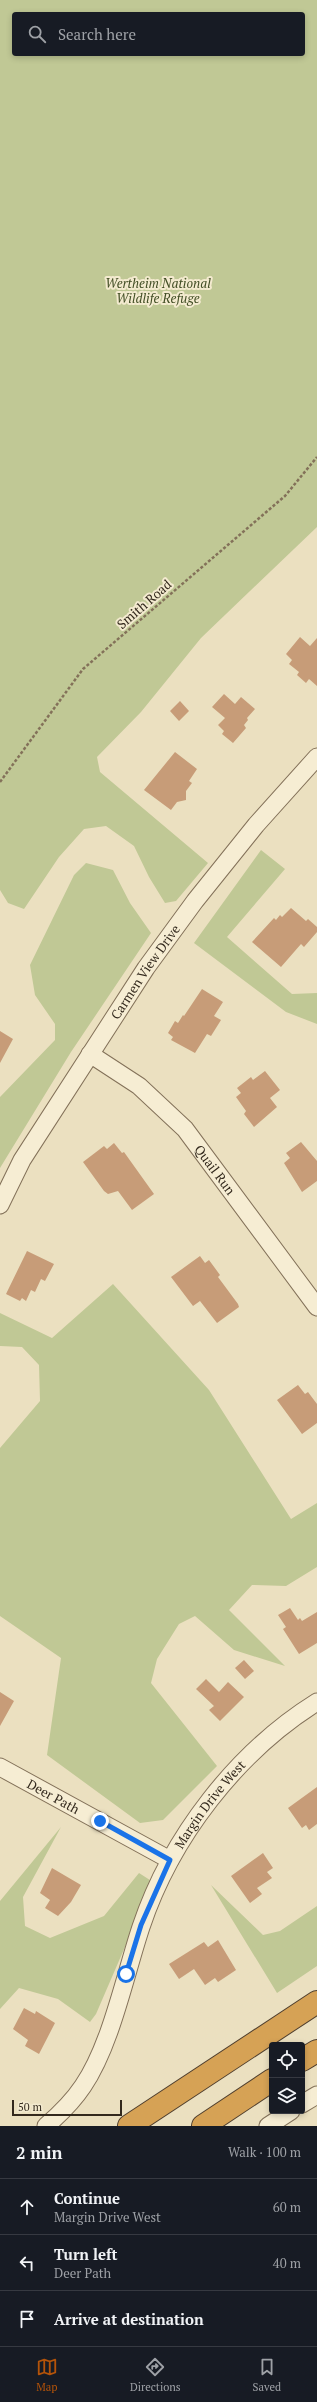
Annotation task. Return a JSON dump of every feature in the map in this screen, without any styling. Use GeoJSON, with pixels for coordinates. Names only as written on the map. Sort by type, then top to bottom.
{"type":"FeatureCollection","features":[{"type":"Feature","properties":{"kind":"highway"},"geometry":{"type":"LineString","coordinates":[[129,2126],[317,2002]]}},
{"type":"Feature","properties":{"kind":"highway"},"geometry":{"type":"LineString","coordinates":[[305,2058],[317,2051]]}},
{"type":"Feature","properties":{"kind":"highway"},"geometry":{"type":"LineString","coordinates":[[203,2126],[269,2082]]}},
{"type":"Feature","properties":{"kind":"street","name":"Carmen View Drive"},"geometry":{"type":"LineString","coordinates":[[0,1205],[22,1160],[146,968],[195,901],[256,826],[317,757]]}},
{"type":"Feature","properties":{"kind":"street","name":"Quail Run"},"geometry":{"type":"LineString","coordinates":[[90,1054],[139,1086],[186,1129],[317,1308]]}},
{"type":"Feature","properties":{"kind":"street","name":"Margin Drive West"},"geometry":{"type":"LineString","coordinates":[[46,2126],[63,2111],[83,2086],[96,2062],[141,1925],[170,1860],[193,1823],[238,1767],[264,1741],[317,1702]]}},
{"type":"Feature","properties":{"kind":"street","name":"Deer Path"},"geometry":{"type":"LineString","coordinates":[[0,1767],[170,1860]]}},
{"type":"Feature","properties":{"kind":"street"},"geometry":{"type":"LineString","coordinates":[[305,2102],[317,2095]]}},
{"type":"Feature","properties":{"kind":"street"},"geometry":{"type":"LineString","coordinates":[[268,2126],[286,2114]]}},
{"type":"Feature","properties":{"kind":"path","name":"Smith Road"},"geometry":{"type":"LineString","coordinates":[[0,782],[83,669],[286,496],[317,457]]}},
{"type":"Feature","properties":{"kind":"green space","name":"Wertheim National Wildlife Refuge"},"geometry":{"type":"Polygon","coordinates":[[[0,0],[317,0],[317,527],[201,638],[141,712],[97,757],[100,772],[208,863],[176,901],[165,903],[149,877],[134,846],[106,826],[84,829],[59,857],[24,909],[8,903],[0,890],[0,0]]]}},
{"type":"Feature","properties":{"kind":"green space"},"geometry":{"type":"Polygon","coordinates":[[[261,850],[285,869],[227,937],[292,994],[317,993],[317,1024],[286,1012],[194,943],[261,850]]]}},
{"type":"Feature","properties":{"kind":"green space"},"geometry":{"type":"Polygon","coordinates":[[[86,863],[113,870],[130,903],[151,933],[71,1052],[0,1168],[0,1097],[55,1040],[55,1024],[35,995],[30,965],[74,875],[86,863]]]}},
{"type":"Feature","properties":{"kind":"green space"},"geometry":{"type":"Polygon","coordinates":[[[113,1284],[209,1390],[291,1519],[317,1503],[317,1567],[286,1586],[252,1585],[229,1610],[285,1666],[234,1650],[195,1616],[179,1624],[157,1659],[151,1683],[217,1766],[163,1820],[140,1823],[47,1755],[61,1658],[0,1616],[0,1448],[40,1401],[39,1365],[22,1347],[0,1346],[0,1313],[52,1338],[113,1284]]]}},
{"type":"Feature","properties":{"kind":"green space"},"geometry":{"type":"Polygon","coordinates":[[[61,1827],[23,1897],[25,1926],[50,1938],[104,1916],[139,1873],[153,1882],[96,2014],[90,2022],[58,1999],[19,1988],[0,2009],[0,1901],[61,1827]]]}},
{"type":"Feature","properties":{"kind":"green space"},"geometry":{"type":"Polygon","coordinates":[[[211,1885],[263,1935],[280,1931],[317,1906],[317,1966],[277,1993],[211,1885]]]}},
{"type":"Feature","properties":{"kind":"building"},"geometry":{"type":"Polygon","coordinates":[[[300,637],[310,646],[317,638],[317,686],[309,679],[306,683],[297,675],[299,672],[289,664],[292,660],[286,654],[300,637]]]}},
{"type":"Feature","properties":{"kind":"building"},"geometry":{"type":"Polygon","coordinates":[[[224,694],[235,704],[241,697],[255,709],[247,718],[248,720],[244,725],[246,728],[233,743],[222,734],[224,731],[218,725],[225,718],[212,707],[224,694]]]}},
{"type":"Feature","properties":{"kind":"building"},"geometry":{"type":"Polygon","coordinates":[[[180,701],[189,711],[179,721],[170,711],[180,701]]]}},
{"type":"Feature","properties":{"kind":"building"},"geometry":{"type":"Polygon","coordinates":[[[175,752],[197,769],[189,781],[192,783],[186,791],[186,800],[177,802],[171,810],[144,790],[175,752]]]}},
{"type":"Feature","properties":{"kind":"building"},"geometry":{"type":"Polygon","coordinates":[[[291,908],[306,921],[308,919],[317,927],[317,932],[304,947],[301,944],[281,967],[252,942],[274,918],[276,920],[280,915],[282,917],[291,908]]]}},
{"type":"Feature","properties":{"kind":"building"},"geometry":{"type":"Polygon","coordinates":[[[202,989],[223,1002],[214,1016],[221,1020],[211,1036],[207,1034],[195,1053],[171,1040],[173,1037],[168,1033],[175,1021],[178,1023],[183,1015],[184,1016],[202,989]]]}},
{"type":"Feature","properties":{"kind":"building"},"geometry":{"type":"Polygon","coordinates":[[[0,1031],[13,1039],[0,1063],[0,1031]]]}},
{"type":"Feature","properties":{"kind":"building"},"geometry":{"type":"Polygon","coordinates":[[[265,1071],[280,1090],[270,1098],[277,1107],[254,1127],[244,1114],[246,1111],[236,1097],[241,1093],[237,1088],[251,1077],[253,1080],[265,1071]]]}},
{"type":"Feature","properties":{"kind":"building"},"geometry":{"type":"Polygon","coordinates":[[[301,1142],[317,1161],[317,1181],[302,1192],[284,1163],[290,1158],[286,1153],[301,1142]]]}},
{"type":"Feature","properties":{"kind":"building"},"geometry":{"type":"Polygon","coordinates":[[[114,1143],[122,1153],[124,1152],[154,1194],[132,1210],[118,1191],[108,1194],[104,1191],[83,1162],[104,1146],[107,1149],[114,1143]]]}},
{"type":"Feature","properties":{"kind":"building"},"geometry":{"type":"Polygon","coordinates":[[[27,1251],[54,1264],[45,1281],[41,1279],[35,1292],[31,1290],[26,1301],[22,1298],[20,1301],[6,1294],[27,1251]]]}},
{"type":"Feature","properties":{"kind":"building"},"geometry":{"type":"Polygon","coordinates":[[[200,1256],[205,1263],[209,1260],[220,1275],[218,1277],[239,1307],[217,1323],[200,1301],[193,1306],[171,1277],[200,1256]]]}},
{"type":"Feature","properties":{"kind":"building"},"geometry":{"type":"Polygon","coordinates":[[[298,1385],[305,1394],[308,1392],[317,1404],[317,1423],[302,1434],[277,1400],[298,1385]]]}},
{"type":"Feature","properties":{"kind":"building"},"geometry":{"type":"Polygon","coordinates":[[[290,1608],[298,1620],[300,1618],[302,1621],[317,1612],[317,1643],[299,1654],[283,1629],[286,1627],[278,1615],[290,1608]]]}},
{"type":"Feature","properties":{"kind":"building"},"geometry":{"type":"Polygon","coordinates":[[[244,1660],[254,1671],[245,1679],[235,1668],[244,1660]]]}},
{"type":"Feature","properties":{"kind":"building"},"geometry":{"type":"Polygon","coordinates":[[[206,1679],[219,1692],[228,1682],[244,1697],[220,1721],[209,1710],[214,1706],[196,1689],[206,1679]]]}},
{"type":"Feature","properties":{"kind":"building"},"geometry":{"type":"Polygon","coordinates":[[[0,1692],[14,1701],[0,1726],[0,1692]]]}},
{"type":"Feature","properties":{"kind":"building"},"geometry":{"type":"Polygon","coordinates":[[[317,1787],[317,1824],[309,1830],[306,1825],[302,1828],[288,1808],[317,1787]]]}},
{"type":"Feature","properties":{"kind":"building"},"geometry":{"type":"Polygon","coordinates":[[[263,1853],[273,1868],[267,1872],[272,1878],[257,1888],[262,1894],[250,1903],[231,1876],[263,1853]]]}},
{"type":"Feature","properties":{"kind":"building"},"geometry":{"type":"Polygon","coordinates":[[[52,1868],[81,1885],[71,1902],[58,1916],[45,1908],[50,1900],[40,1893],[52,1868]]]}},
{"type":"Feature","properties":{"kind":"building"},"geometry":{"type":"Polygon","coordinates":[[[218,1940],[236,1970],[218,1982],[215,1978],[205,1985],[194,1969],[179,1979],[169,1964],[204,1942],[208,1947],[218,1940]]]}},
{"type":"Feature","properties":{"kind":"building"},"geometry":{"type":"Polygon","coordinates":[[[24,2008],[35,2014],[36,2011],[55,2023],[39,2054],[25,2046],[28,2040],[13,2029],[24,2008]]]}},
{"type":"Feature","properties":{"kind":"route"},"geometry":{"type":"LineString","coordinates":[[100,1821],[170,1860],[141,1925],[126,1974]]}}]}
